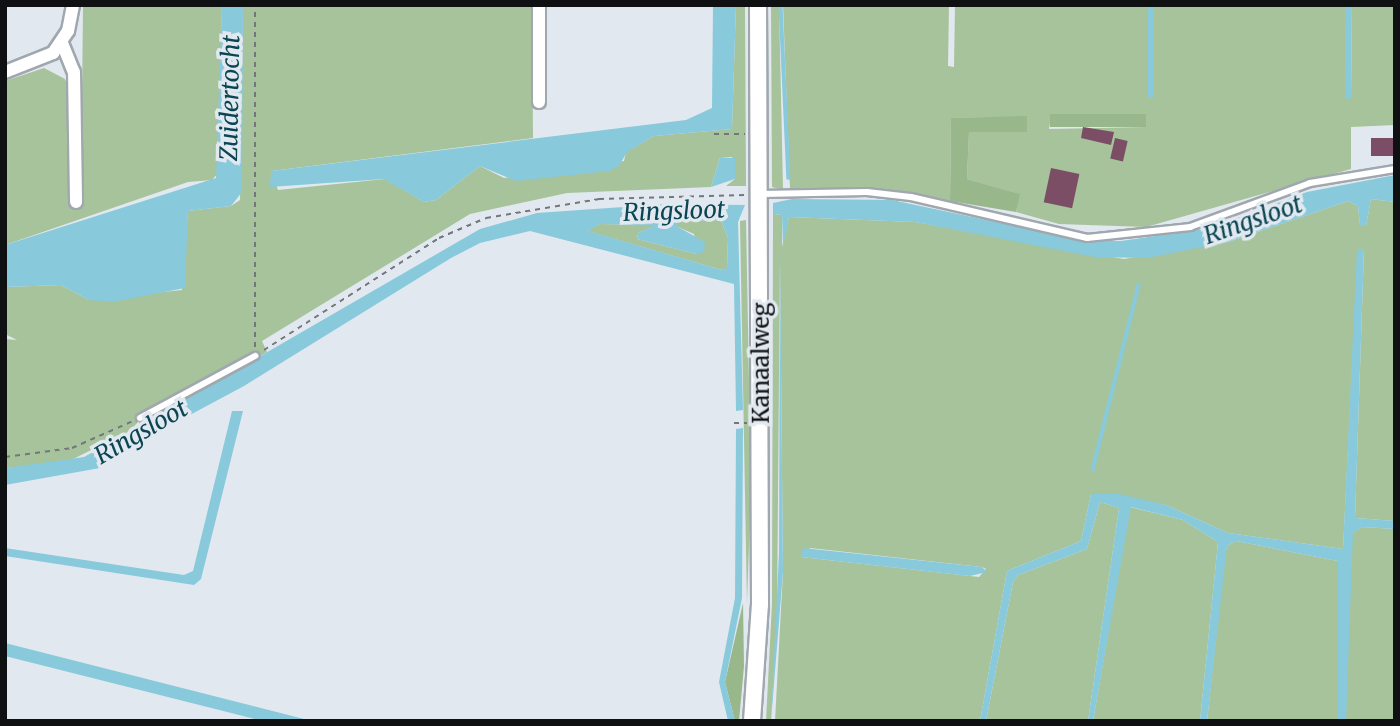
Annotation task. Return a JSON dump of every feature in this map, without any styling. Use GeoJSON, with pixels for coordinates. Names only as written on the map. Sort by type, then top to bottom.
{"type":"FeatureCollection","features":[{"type":"Feature","properties":{"kind":"street"},"geometry":{"type":"LineString","coordinates":[[5,72],[42,59],[62,43],[74,5]]}},
{"type":"Feature","properties":{"kind":"street"},"geometry":{"type":"LineString","coordinates":[[539,5],[540,102]]}},
{"type":"Feature","properties":{"kind":"street","name":"Kanaalweg"},"geometry":{"type":"LineString","coordinates":[[752,721],[760,605],[758,5]]}},
{"type":"Feature","properties":{"kind":"street"},"geometry":{"type":"LineString","coordinates":[[62,43],[74,72],[76,202]]}},
{"type":"Feature","properties":{"kind":"lane"},"geometry":{"type":"LineString","coordinates":[[760,196],[867,192],[911,197],[1087,238],[1190,227],[1310,183],[1395,169]]}},
{"type":"Feature","properties":{"kind":"lane"},"geometry":{"type":"LineString","coordinates":[[140,418],[255,356]]}},
{"type":"Feature","properties":{"kind":"path"},"geometry":{"type":"LineString","coordinates":[[255,5],[255,356]]}},
{"type":"Feature","properties":{"kind":"path"},"geometry":{"type":"LineString","coordinates":[[714,134],[759,134]]}},
{"type":"Feature","properties":{"kind":"path"},"geometry":{"type":"LineString","coordinates":[[255,356],[439,238],[486,218],[599,199],[760,196]]}},
{"type":"Feature","properties":{"kind":"path"},"geometry":{"type":"LineString","coordinates":[[5,457],[72,448],[140,418]]}},
{"type":"Feature","properties":{"kind":"green space"},"geometry":{"type":"Polygon","coordinates":[[[83,5],[222,5],[219,172],[212,180],[188,182],[5,245],[5,81],[44,68],[65,79],[70,91],[69,206],[81,206],[83,5]]]}},
{"type":"Feature","properties":{"kind":"green space"},"geometry":{"type":"Polygon","coordinates":[[[243,5],[532,5],[533,138],[271,171],[278,190],[385,179],[424,202],[436,200],[480,166],[504,178],[624,161],[626,152],[654,136],[732,129],[736,5],[745,5],[746,186],[726,186],[735,179],[732,157],[720,158],[711,187],[567,193],[470,214],[262,341],[267,352],[157,416],[156,426],[138,435],[134,429],[67,462],[5,468],[5,339],[17,340],[5,334],[5,287],[61,285],[89,300],[182,290],[188,211],[231,206],[240,200],[243,5]]]}},
{"type":"Feature","properties":{"kind":"green space"},"geometry":{"type":"Polygon","coordinates":[[[765,5],[768,5],[769,180],[767,180],[765,5]]]}},
{"type":"Feature","properties":{"kind":"green space"},"geometry":{"type":"Polygon","coordinates":[[[771,5],[779,5],[783,190],[772,187],[771,5]]]}},
{"type":"Feature","properties":{"kind":"green space"},"geometry":{"type":"Polygon","coordinates":[[[783,5],[949,5],[948,66],[954,67],[955,5],[1148,5],[1148,98],[1153,98],[1153,5],[1345,5],[1345,98],[1351,97],[1352,5],[1395,5],[1395,125],[1351,127],[1351,169],[1146,227],[1059,224],[1016,212],[1019,194],[967,179],[969,131],[1027,132],[1027,117],[951,118],[950,201],[868,188],[790,189],[783,5]],[[1146,115],[1051,116],[1049,129],[1146,127],[1146,115]]]}},
{"type":"Feature","properties":{"kind":"green space"},"geometry":{"type":"Polygon","coordinates":[[[1050,114],[1146,114],[1146,127],[1050,127],[1050,114]]]}},
{"type":"Feature","properties":{"kind":"green space"},"geometry":{"type":"Polygon","coordinates":[[[1027,116],[1027,132],[969,132],[967,179],[1020,194],[1016,212],[950,201],[951,118],[1027,116]]]}},
{"type":"Feature","properties":{"kind":"green space"},"geometry":{"type":"Polygon","coordinates":[[[1371,199],[1395,202],[1395,521],[1355,518],[1364,250],[1358,249],[1343,549],[1228,533],[1166,505],[1091,494],[1081,541],[1007,571],[980,721],[775,721],[783,572],[780,259],[777,617],[771,721],[766,721],[772,603],[773,214],[782,215],[782,247],[789,217],[915,222],[1124,259],[1228,242],[1348,201],[1358,206],[1360,225],[1366,226],[1371,199]],[[810,548],[801,557],[979,577],[986,569],[810,548]]]}},
{"type":"Feature","properties":{"kind":"green space"},"geometry":{"type":"Polygon","coordinates":[[[721,220],[728,238],[727,269],[722,270],[587,231],[600,224],[657,225],[638,233],[637,239],[697,254],[694,234],[678,227],[678,221],[721,220]]]}},
{"type":"Feature","properties":{"kind":"green space"},"geometry":{"type":"Polygon","coordinates":[[[746,220],[751,487],[747,603],[740,221],[746,220]]]}},
{"type":"Feature","properties":{"kind":"green space"},"geometry":{"type":"Polygon","coordinates":[[[1100,502],[1119,508],[1088,721],[986,721],[1013,582],[1018,575],[1087,549],[1100,502]]]}},
{"type":"Feature","properties":{"kind":"green space"},"geometry":{"type":"Polygon","coordinates":[[[1130,507],[1183,520],[1218,542],[1200,721],[1093,721],[1130,507]]]}},
{"type":"Feature","properties":{"kind":"green space"},"geometry":{"type":"Polygon","coordinates":[[[1362,527],[1395,529],[1395,721],[1346,721],[1347,570],[1352,533],[1362,527]]]}},
{"type":"Feature","properties":{"kind":"green space"},"geometry":{"type":"Polygon","coordinates":[[[1236,541],[1338,561],[1338,721],[1207,721],[1225,555],[1227,546],[1236,541]]]}},
{"type":"Feature","properties":{"kind":"green space"},"geometry":{"type":"Polygon","coordinates":[[[743,603],[744,666],[739,721],[735,721],[725,682],[743,603]]]}},
{"type":"Feature","properties":{"kind":"water","name":"Zuidertocht"},"geometry":{"type":"Polygon","coordinates":[[[222,5],[243,5],[242,192],[231,206],[188,211],[185,288],[113,302],[89,300],[61,285],[5,287],[5,245],[216,178],[222,5]]]}},
{"type":"Feature","properties":{"kind":"water"},"geometry":{"type":"Polygon","coordinates":[[[713,5],[736,5],[732,129],[654,136],[627,152],[619,166],[609,171],[516,181],[480,166],[436,200],[424,202],[384,179],[270,187],[271,171],[686,120],[712,108],[713,5]]]}},
{"type":"Feature","properties":{"kind":"water"},"geometry":{"type":"Polygon","coordinates":[[[1148,5],[1153,5],[1153,98],[1148,98],[1148,5]]]}},
{"type":"Feature","properties":{"kind":"water"},"geometry":{"type":"Polygon","coordinates":[[[1345,5],[1352,5],[1351,98],[1345,99],[1345,5]]]}},
{"type":"Feature","properties":{"kind":"water"},"geometry":{"type":"Polygon","coordinates":[[[720,158],[735,158],[735,179],[711,187],[720,158]]]}},
{"type":"Feature","properties":{"kind":"water"},"geometry":{"type":"Polygon","coordinates":[[[1395,175],[1395,202],[1371,199],[1366,226],[1360,226],[1358,206],[1348,201],[1228,242],[1147,258],[1095,257],[915,222],[789,217],[783,247],[782,215],[773,214],[773,203],[792,199],[892,200],[1081,240],[1121,241],[1210,228],[1307,192],[1395,175]]]}},
{"type":"Feature","properties":{"kind":"water"},"geometry":{"type":"Polygon","coordinates":[[[666,204],[745,205],[738,222],[743,410],[736,411],[734,284],[530,231],[480,243],[451,258],[244,386],[158,432],[157,416],[480,229],[537,213],[666,204]],[[721,220],[678,221],[678,227],[705,242],[704,252],[697,254],[637,239],[638,233],[656,225],[600,224],[588,231],[722,270],[727,268],[728,238],[721,220]]]}},
{"type":"Feature","properties":{"kind":"water"},"geometry":{"type":"Polygon","coordinates":[[[1357,249],[1364,249],[1355,518],[1395,521],[1395,529],[1362,527],[1353,533],[1346,721],[1338,721],[1338,561],[1236,541],[1227,546],[1207,721],[1200,721],[1218,542],[1183,520],[1131,507],[1093,721],[1088,721],[1119,508],[1100,502],[1087,549],[1018,575],[1013,582],[986,721],[980,721],[1007,571],[1081,541],[1091,494],[1115,493],[1166,505],[1228,533],[1343,549],[1357,249]]]}},
{"type":"Feature","properties":{"kind":"water"},"geometry":{"type":"Polygon","coordinates":[[[780,259],[783,572],[771,721],[779,553],[780,259]]]}},
{"type":"Feature","properties":{"kind":"water"},"geometry":{"type":"Polygon","coordinates":[[[1137,283],[1141,284],[1094,471],[1090,470],[1137,283]]]}},
{"type":"Feature","properties":{"kind":"water"},"geometry":{"type":"Polygon","coordinates":[[[232,411],[243,411],[201,579],[194,585],[5,556],[5,548],[184,575],[193,571],[232,411]]]}},
{"type":"Feature","properties":{"kind":"water"},"geometry":{"type":"Polygon","coordinates":[[[743,428],[742,598],[725,682],[735,721],[728,721],[719,682],[735,598],[736,429],[743,428]]]}},
{"type":"Feature","properties":{"kind":"water"},"geometry":{"type":"Polygon","coordinates":[[[135,429],[142,442],[100,468],[5,485],[5,468],[84,457],[135,429]]]}},
{"type":"Feature","properties":{"kind":"water"},"geometry":{"type":"Polygon","coordinates":[[[803,548],[982,567],[987,572],[970,576],[801,557],[803,548]]]}},
{"type":"Feature","properties":{"kind":"water"},"geometry":{"type":"Polygon","coordinates":[[[5,643],[312,721],[263,721],[5,656],[5,643]]]}},
{"type":"Feature","properties":{"kind":"building"},"geometry":{"type":"Polygon","coordinates":[[[1083,127],[1114,132],[1111,145],[1081,138],[1083,127]]]}},
{"type":"Feature","properties":{"kind":"building"},"geometry":{"type":"Polygon","coordinates":[[[1115,138],[1128,141],[1123,161],[1110,158],[1115,138]]]}},
{"type":"Feature","properties":{"kind":"building"},"geometry":{"type":"Polygon","coordinates":[[[1371,138],[1395,138],[1395,156],[1371,156],[1371,138]]]}},
{"type":"Feature","properties":{"kind":"building"},"geometry":{"type":"Polygon","coordinates":[[[1051,168],[1079,174],[1072,208],[1044,202],[1051,168]]]}},
{"type":"Feature","properties":{"kind":"waterway"},"geometry":{"type":"LineString","coordinates":[[781,5],[789,178]]}},
{"type":"Feature","properties":{"kind":"waterway","name":"Ringsloot"},"geometry":{"type":"LineString","coordinates":[[135,436],[159,424]]}}]}
